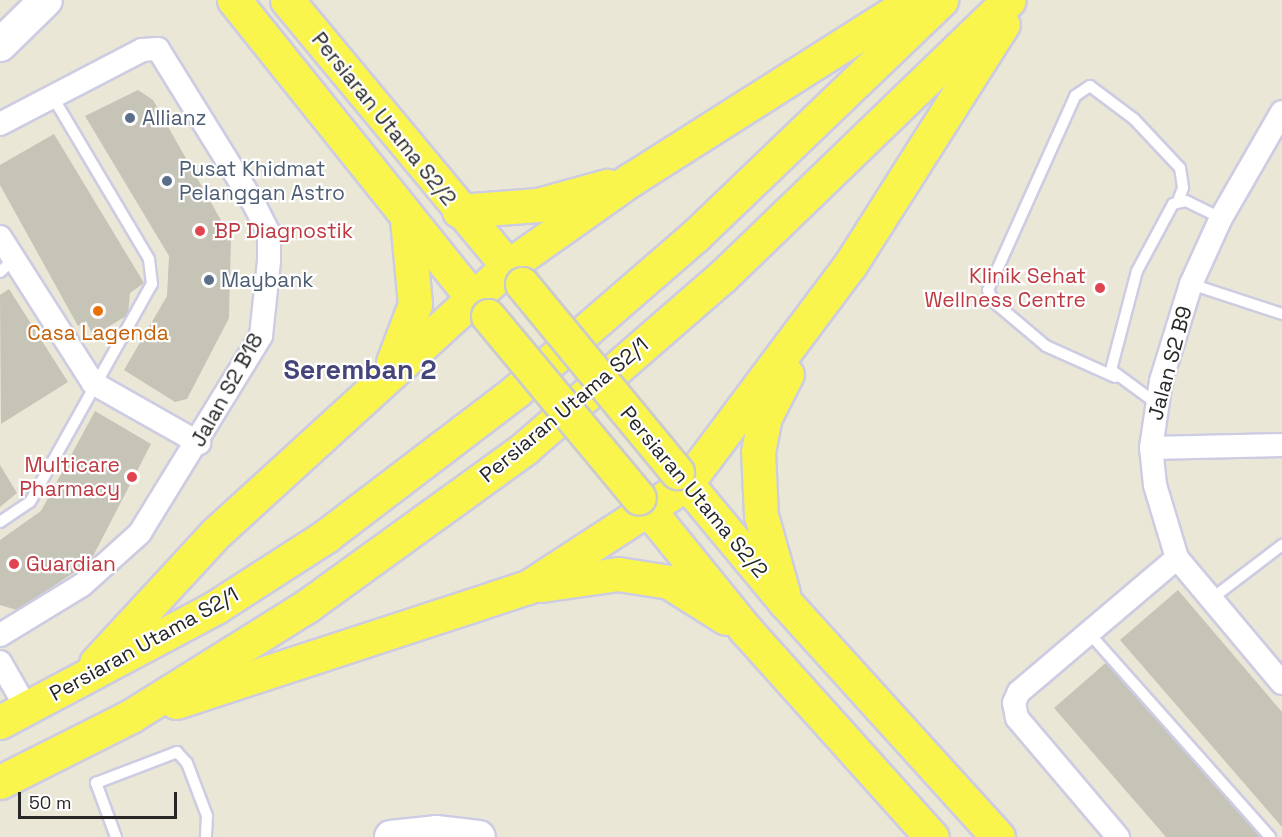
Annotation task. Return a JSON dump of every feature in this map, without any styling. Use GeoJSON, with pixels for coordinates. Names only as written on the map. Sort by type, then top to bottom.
{"type":"FeatureCollection","features":[{"type":"Feature","properties":{"kind":"main road","name":"Persiaran Utama S2/2"},"geometry":{"type":"LineString","coordinates":[[234,0],[407,220],[645,505],[746,630],[932,837]]}},
{"type":"Feature","properties":{"kind":"main road","name":"Persiaran Utama S2/2"},"geometry":{"type":"LineString","coordinates":[[286,0],[785,602],[998,837]]}},
{"type":"Feature","properties":{"kind":"main road"},"geometry":{"type":"LineString","coordinates":[[79,681],[216,533],[385,377],[480,307],[514,275],[630,180],[914,0]]}},
{"type":"Feature","properties":{"kind":"main road","name":"Persiaran Utama S2/1"},"geometry":{"type":"LineString","coordinates":[[13,715],[216,607],[326,536],[516,392],[695,236],[940,0]]}},
{"type":"Feature","properties":{"kind":"main road","name":"Persiaran Utama S2/1"},"geometry":{"type":"LineString","coordinates":[[0,782],[131,716],[307,606],[525,448],[723,276],[1010,0]]}},
{"type":"Feature","properties":{"kind":"main road"},"geometry":{"type":"LineString","coordinates":[[785,602],[761,515],[758,452],[765,417],[826,298],[1018,0]]}},
{"type":"Feature","properties":{"kind":"main road"},"geometry":{"type":"LineString","coordinates":[[459,211],[538,205],[630,180]]}},
{"type":"Feature","properties":{"kind":"main road"},"geometry":{"type":"LineString","coordinates":[[385,377],[415,304],[407,220]]}},
{"type":"Feature","properties":{"kind":"main road"},"geometry":{"type":"LineString","coordinates":[[528,586],[681,478],[826,298]]}},
{"type":"Feature","properties":{"kind":"main road"},"geometry":{"type":"LineString","coordinates":[[131,716],[528,586],[618,574],[669,582],[746,630]]}},
{"type":"Feature","properties":{"kind":"street"},"geometry":{"type":"LineString","coordinates":[[0,45],[46,0]]}},
{"type":"Feature","properties":{"kind":"street","name":"Jalan S2 B18"},"geometry":{"type":"LineString","coordinates":[[0,124],[142,50],[158,49],[269,233],[261,336],[199,443],[140,533],[112,563],[0,635]]}},
{"type":"Feature","properties":{"kind":"street","name":"Jalan S2 B9"},"geometry":{"type":"LineString","coordinates":[[1177,558],[1155,485],[1151,447],[1156,403],[1191,284],[1221,218],[1282,112]]}},
{"type":"Feature","properties":{"kind":"street"},"geometry":{"type":"LineString","coordinates":[[0,237],[7,266],[93,383],[199,443]]}},
{"type":"Feature","properties":{"kind":"street"},"geometry":{"type":"LineString","coordinates":[[1151,447],[1282,445]]}},
{"type":"Feature","properties":{"kind":"street"},"geometry":{"type":"LineString","coordinates":[[1118,837],[1017,718],[1014,703],[1019,692],[1177,558],[1209,600],[1282,683]]}},
{"type":"Feature","properties":{"kind":"street"},"geometry":{"type":"LineString","coordinates":[[0,662],[13,715]]}},
{"type":"Feature","properties":{"kind":"street"},"geometry":{"type":"LineString","coordinates":[[391,837],[436,832],[479,837]]}},
{"type":"Feature","properties":{"kind":"lane"},"geometry":{"type":"LineString","coordinates":[[1114,376],[1110,361],[1137,271],[1178,201],[1183,188],[1180,168],[1134,119],[1090,86],[1074,96],[988,290],[994,302],[1046,346],[1114,376],[1156,403]]}},
{"type":"Feature","properties":{"kind":"lane"},"geometry":{"type":"LineString","coordinates":[[0,522],[30,502],[93,383],[153,284],[152,272],[53,97]]}},
{"type":"Feature","properties":{"kind":"lane"},"geometry":{"type":"LineString","coordinates":[[1178,201],[1221,218]]}},
{"type":"Feature","properties":{"kind":"lane"},"geometry":{"type":"LineString","coordinates":[[1191,284],[1282,314]]}},
{"type":"Feature","properties":{"kind":"lane"},"geometry":{"type":"LineString","coordinates":[[1209,600],[1282,545]]}},
{"type":"Feature","properties":{"kind":"lane"},"geometry":{"type":"LineString","coordinates":[[1089,633],[1270,837]]}},
{"type":"Feature","properties":{"kind":"lane"},"geometry":{"type":"LineString","coordinates":[[116,837],[96,783],[177,752],[187,763],[207,816],[206,837]]}},
{"type":"Feature","properties":{"kind":"building"},"geometry":{"type":"Polygon","coordinates":[[[138,90],[153,100],[231,238],[229,318],[187,399],[175,402],[124,370],[167,296],[169,256],[85,116],[138,90]]]}},
{"type":"Feature","properties":{"kind":"building"},"geometry":{"type":"Polygon","coordinates":[[[54,134],[144,283],[130,293],[128,315],[93,336],[86,321],[78,326],[0,185],[0,165],[54,134]]]}},
{"type":"Feature","properties":{"kind":"building"},"geometry":{"type":"Polygon","coordinates":[[[9,289],[68,382],[1,424],[0,295],[9,289]]]}},
{"type":"Feature","properties":{"kind":"building"},"geometry":{"type":"Polygon","coordinates":[[[95,411],[151,444],[90,562],[17,610],[0,605],[0,540],[41,511],[95,411]]]}},
{"type":"Feature","properties":{"kind":"building"},"geometry":{"type":"Polygon","coordinates":[[[0,465],[17,493],[0,507],[0,465]]]}},
{"type":"Feature","properties":{"kind":"building"},"geometry":{"type":"Polygon","coordinates":[[[1178,590],[1282,712],[1282,827],[1120,640],[1178,590]]]}},
{"type":"Feature","properties":{"kind":"building"},"geometry":{"type":"Polygon","coordinates":[[[1109,660],[1263,837],[1166,837],[1054,708],[1109,660]]]}},
{"type":"Feature","properties":{"kind":"place","name":"Allianz"},"geometry":{"type":"Point","coordinates":[130,118]}},
{"type":"Feature","properties":{"kind":"place","name":"Pusat Khidmat Pelanggan Astro"},"geometry":{"type":"Point","coordinates":[167,181]}},
{"type":"Feature","properties":{"kind":"place","name":"BP Diagnostik"},"geometry":{"type":"Point","coordinates":[200,231]}},
{"type":"Feature","properties":{"kind":"place","name":"Maybank"},"geometry":{"type":"Point","coordinates":[209,280]}},
{"type":"Feature","properties":{"kind":"place","name":"Klinik Sehat Wellness Centre"},"geometry":{"type":"Point","coordinates":[1100,288]}},
{"type":"Feature","properties":{"kind":"place","name":"Casa Lagenda"},"geometry":{"type":"Point","coordinates":[98,311]}},
{"type":"Feature","properties":{"kind":"place","name":"Multicare Pharmacy"},"geometry":{"type":"Point","coordinates":[132,477]}},
{"type":"Feature","properties":{"kind":"place","name":"Guardian"},"geometry":{"type":"Point","coordinates":[14,564]}},
{"type":"Feature","properties":{"kind":"district","name":"Seremban 2"},"geometry":{"type":"Point","coordinates":[360,370]}}]}
